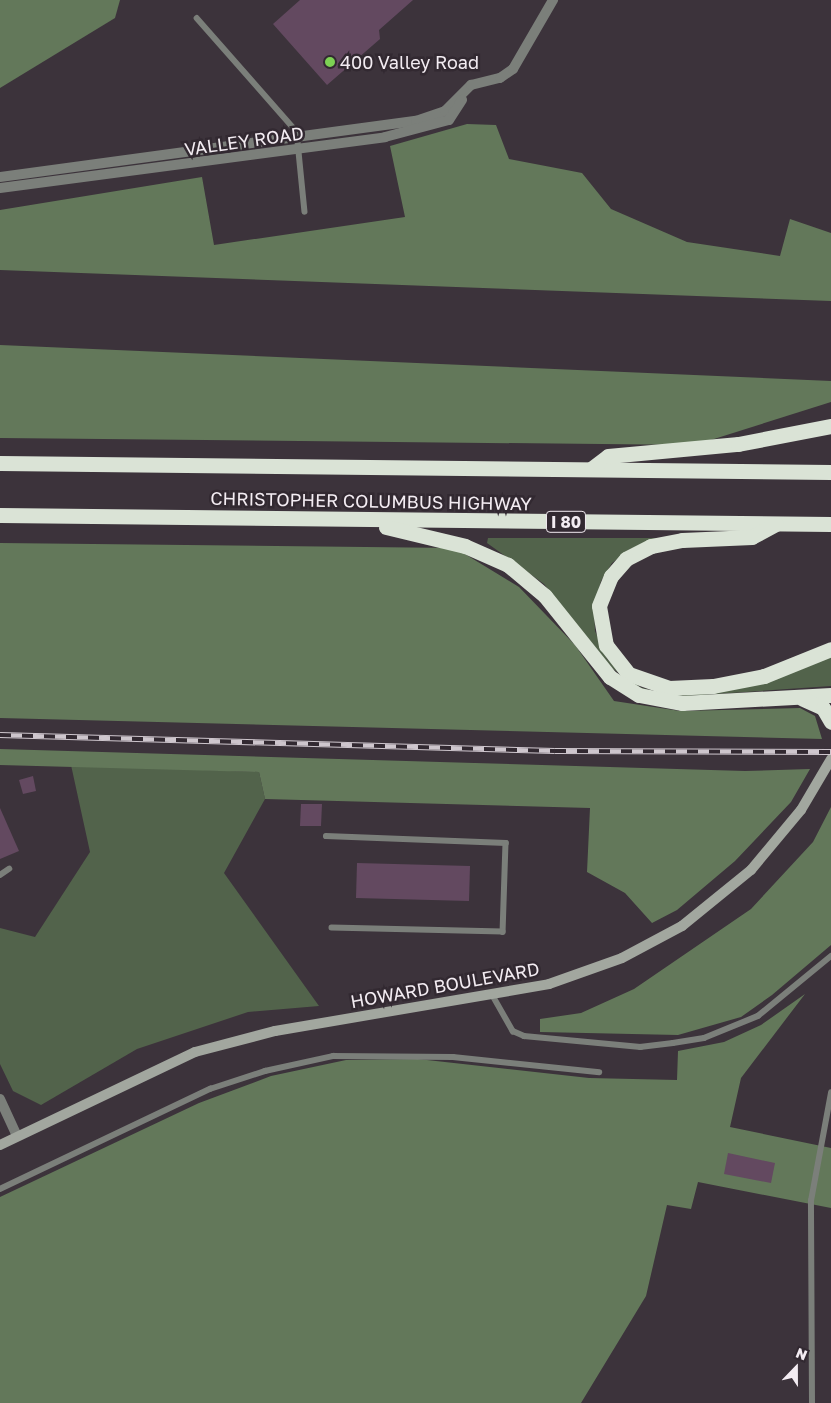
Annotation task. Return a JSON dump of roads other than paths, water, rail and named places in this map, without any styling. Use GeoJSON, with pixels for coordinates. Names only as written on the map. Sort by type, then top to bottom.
{"type":"FeatureCollection","features":[{"type":"Feature","properties":{"kind":"highway"},"geometry":{"type":"LineString","coordinates":[[590,469],[608,456],[738,444],[831,426]]}},
{"type":"Feature","properties":{"kind":"highway","name":"CHRISTOPHER COLUMBUS HIGHWAY"},"geometry":{"type":"LineString","coordinates":[[0,463],[831,472]]}},
{"type":"Feature","properties":{"kind":"highway","name":"CHRISTOPHER COLUMBUS HIGHWAY"},"geometry":{"type":"LineString","coordinates":[[0,515],[831,524]]}},
{"type":"Feature","properties":{"kind":"highway"},"geometry":{"type":"LineString","coordinates":[[357,520],[465,546],[508,565],[545,596],[610,677],[638,695],[682,703],[797,696],[831,696]]}},
{"type":"Feature","properties":{"kind":"highway"},"geometry":{"type":"LineString","coordinates":[[776,524],[752,536],[682,540],[651,546],[626,559],[610,576],[599,606],[606,644],[629,674],[669,688],[713,686],[764,676],[831,649]]}},
{"type":"Feature","properties":{"kind":"highway"},"geometry":{"type":"LineString","coordinates":[[797,696],[816,703],[831,722]]}},
{"type":"Feature","properties":{"kind":"main road","name":"HOWARD BOULEVARD"},"geometry":{"type":"LineString","coordinates":[[0,1145],[149,1071],[212,1047],[275,1032],[492,994],[591,971],[682,926],[713,904],[773,846],[801,810],[831,759]]}},
{"type":"Feature","properties":{"kind":"street","name":"VALLEY ROAD"},"geometry":{"type":"LineString","coordinates":[[0,177],[385,137],[449,120],[471,85],[500,78],[513,69],[553,0]]}},
{"type":"Feature","properties":{"kind":"street","name":"VALLEY ROAD"},"geometry":{"type":"LineString","coordinates":[[0,188],[300,145]]}},
{"type":"Feature","properties":{"kind":"street"},"geometry":{"type":"LineString","coordinates":[[0,1099],[17,1136]]}},
{"type":"Feature","properties":{"kind":"lane"},"geometry":{"type":"LineString","coordinates":[[197,18],[300,145],[305,212]]}},
{"type":"Feature","properties":{"kind":"lane"},"geometry":{"type":"LineString","coordinates":[[326,836],[506,843],[503,932],[332,928]]}},
{"type":"Feature","properties":{"kind":"lane"},"geometry":{"type":"LineString","coordinates":[[0,875],[9,869]]}},
{"type":"Feature","properties":{"kind":"lane"},"geometry":{"type":"LineString","coordinates":[[492,994],[513,1031],[524,1036],[640,1046],[673,1043],[704,1038],[758,1016],[831,956]]}},
{"type":"Feature","properties":{"kind":"lane"},"geometry":{"type":"LineString","coordinates":[[0,1189],[210,1090],[332,1056],[453,1057],[599,1072]]}},
{"type":"Feature","properties":{"kind":"lane"},"geometry":{"type":"LineString","coordinates":[[812,1403],[811,1201],[831,1093]]}},
{"type":"Feature","properties":{"kind":"railway"},"geometry":{"type":"LineString","coordinates":[[0,735],[555,751],[831,752]]}},
{"type":"Feature","properties":{"kind":"place","name":"400 Valley Road"},"geometry":{"type":"Point","coordinates":[330,62]}}]}
